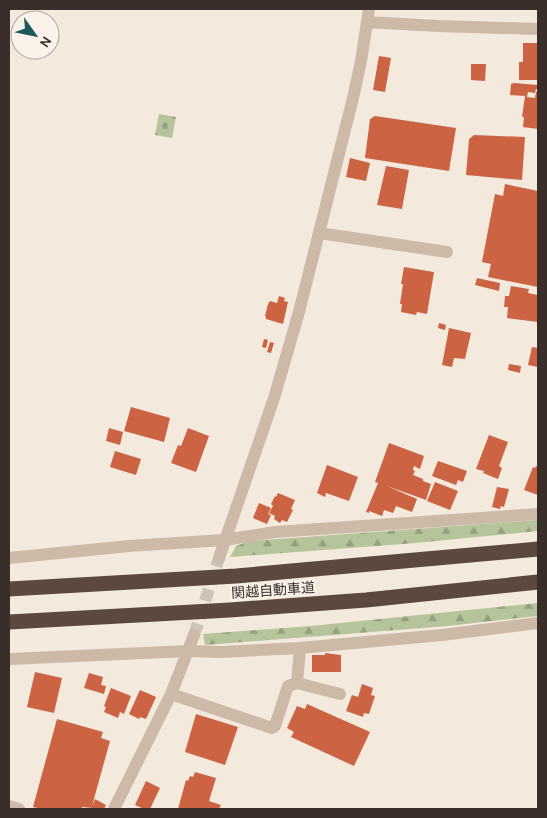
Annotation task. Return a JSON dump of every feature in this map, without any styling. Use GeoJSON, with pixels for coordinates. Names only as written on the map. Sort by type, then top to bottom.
{"type":"FeatureCollection","features":[{"type":"Feature","properties":{"kind":"highway","name":"関越自動車道"},"geometry":{"type":"LineString","coordinates":[[9,589],[236,576],[538,549]]}},
{"type":"Feature","properties":{"kind":"highway","name":"関越自動車道"},"geometry":{"type":"LineString","coordinates":[[9,622],[357,601],[538,582]]}},
{"type":"Feature","properties":{"kind":"street"},"geometry":{"type":"LineString","coordinates":[[219,558],[274,398],[299,312],[353,98],[369,9]]}},
{"type":"Feature","properties":{"kind":"street"},"geometry":{"type":"LineString","coordinates":[[367,22],[538,29]]}},
{"type":"Feature","properties":{"kind":"street"},"geometry":{"type":"LineString","coordinates":[[319,233],[448,252]]}},
{"type":"Feature","properties":{"kind":"street"},"geometry":{"type":"LineString","coordinates":[[9,558],[129,546],[224,540],[275,532],[538,514]]}},
{"type":"Feature","properties":{"kind":"street"},"geometry":{"type":"LineString","coordinates":[[9,659],[300,648],[538,623]]}},
{"type":"Feature","properties":{"kind":"street"},"geometry":{"type":"LineString","coordinates":[[114,809],[171,694],[194,635]]}},
{"type":"Feature","properties":{"kind":"street"},"geometry":{"type":"LineString","coordinates":[[297,683],[300,648]]}},
{"type":"Feature","properties":{"kind":"street"},"geometry":{"type":"LineString","coordinates":[[171,694],[272,728],[275,726],[288,686],[297,683],[340,694]]}},
{"type":"Feature","properties":{"kind":"street"},"geometry":{"type":"LineString","coordinates":[[9,806],[19,809]]}},
{"type":"Feature","properties":{"kind":"green space"},"geometry":{"type":"Polygon","coordinates":[[[159,114],[176,117],[172,138],[155,135],[159,114]]]}},
{"type":"Feature","properties":{"kind":"green space"},"geometry":{"type":"Polygon","coordinates":[[[538,520],[538,531],[416,543],[230,557],[236,546],[249,541],[538,520]]]}},
{"type":"Feature","properties":{"kind":"green space"},"geometry":{"type":"Polygon","coordinates":[[[538,603],[538,616],[448,626],[205,645],[203,634],[311,626],[538,603]]]}},
{"type":"Feature","properties":{"kind":"building"},"geometry":{"type":"Polygon","coordinates":[[[523,43],[538,43],[538,80],[519,80],[519,62],[523,62],[523,43]]]}},
{"type":"Feature","properties":{"kind":"building"},"geometry":{"type":"Polygon","coordinates":[[[379,56],[391,58],[385,92],[373,90],[379,56]]]}},
{"type":"Feature","properties":{"kind":"building"},"geometry":{"type":"Polygon","coordinates":[[[471,64],[486,64],[485,81],[471,80],[471,64]]]}},
{"type":"Feature","properties":{"kind":"building"},"geometry":{"type":"Polygon","coordinates":[[[511,84],[538,85],[535,93],[528,92],[527,97],[535,98],[536,92],[538,92],[538,129],[523,127],[524,117],[522,117],[525,96],[510,95],[511,84]]]}},
{"type":"Feature","properties":{"kind":"building"},"geometry":{"type":"Polygon","coordinates":[[[375,116],[456,128],[449,171],[365,158],[370,119],[375,116]]]}},
{"type":"Feature","properties":{"kind":"building"},"geometry":{"type":"Polygon","coordinates":[[[474,135],[525,137],[522,180],[466,175],[469,139],[474,135]]]}},
{"type":"Feature","properties":{"kind":"building"},"geometry":{"type":"Polygon","coordinates":[[[350,158],[370,163],[366,181],[346,177],[350,158]]]}},
{"type":"Feature","properties":{"kind":"building"},"geometry":{"type":"Polygon","coordinates":[[[386,166],[409,170],[402,209],[377,205],[386,166]]]}},
{"type":"Feature","properties":{"kind":"building"},"geometry":{"type":"Polygon","coordinates":[[[505,184],[538,191],[538,287],[488,277],[491,264],[482,262],[495,194],[503,196],[505,184]]]}},
{"type":"Feature","properties":{"kind":"building"},"geometry":{"type":"Polygon","coordinates":[[[404,267],[434,272],[427,314],[417,312],[416,315],[401,312],[402,304],[400,304],[403,284],[401,284],[404,267]]]}},
{"type":"Feature","properties":{"kind":"building"},"geometry":{"type":"Polygon","coordinates":[[[477,278],[500,283],[499,291],[475,285],[477,278]]]}},
{"type":"Feature","properties":{"kind":"building"},"geometry":{"type":"Polygon","coordinates":[[[511,286],[529,289],[528,293],[538,295],[538,322],[507,318],[508,307],[504,307],[505,296],[509,296],[511,286]]]}},
{"type":"Feature","properties":{"kind":"building"},"geometry":{"type":"Polygon","coordinates":[[[279,296],[285,298],[284,301],[288,302],[283,324],[266,319],[265,316],[270,301],[277,303],[279,296]]]}},
{"type":"Feature","properties":{"kind":"building"},"geometry":{"type":"Polygon","coordinates":[[[439,323],[446,325],[445,330],[438,328],[439,323]]]}},
{"type":"Feature","properties":{"kind":"building"},"geometry":{"type":"Polygon","coordinates":[[[449,328],[471,333],[465,359],[454,358],[452,367],[442,365],[449,328]]]}},
{"type":"Feature","properties":{"kind":"building"},"geometry":{"type":"Polygon","coordinates":[[[264,339],[268,340],[266,348],[262,347],[264,339]]]}},
{"type":"Feature","properties":{"kind":"building"},"geometry":{"type":"Polygon","coordinates":[[[270,342],[274,343],[271,353],[267,352],[270,342]]]}},
{"type":"Feature","properties":{"kind":"building"},"geometry":{"type":"Polygon","coordinates":[[[532,347],[538,348],[538,367],[528,365],[532,347]]]}},
{"type":"Feature","properties":{"kind":"building"},"geometry":{"type":"Polygon","coordinates":[[[509,364],[521,366],[520,373],[508,370],[509,364]]]}},
{"type":"Feature","properties":{"kind":"building"},"geometry":{"type":"Polygon","coordinates":[[[131,407],[170,418],[164,442],[124,431],[131,407]]]}},
{"type":"Feature","properties":{"kind":"building"},"geometry":{"type":"Polygon","coordinates":[[[109,428],[123,432],[120,445],[106,441],[109,428]]]}},
{"type":"Feature","properties":{"kind":"building"},"geometry":{"type":"Polygon","coordinates":[[[188,428],[209,436],[196,472],[171,463],[178,445],[181,446],[188,428]]]}},
{"type":"Feature","properties":{"kind":"building"},"geometry":{"type":"Polygon","coordinates":[[[489,435],[508,442],[499,466],[502,468],[498,479],[476,469],[489,435]]]}},
{"type":"Feature","properties":{"kind":"building"},"geometry":{"type":"Polygon","coordinates":[[[389,443],[424,456],[420,469],[414,466],[413,470],[415,471],[413,475],[431,484],[426,500],[387,486],[417,499],[412,512],[396,506],[393,513],[384,510],[382,516],[369,511],[369,513],[366,512],[378,483],[375,482],[389,443]]]}},
{"type":"Feature","properties":{"kind":"building"},"geometry":{"type":"Polygon","coordinates":[[[115,451],[141,459],[136,475],[110,467],[115,451]]]}},
{"type":"Feature","properties":{"kind":"building"},"geometry":{"type":"Polygon","coordinates":[[[438,461],[467,471],[463,482],[458,480],[456,485],[432,476],[438,461]]]}},
{"type":"Feature","properties":{"kind":"building"},"geometry":{"type":"Polygon","coordinates":[[[327,465],[358,477],[349,501],[326,493],[325,497],[317,493],[327,465]]]}},
{"type":"Feature","properties":{"kind":"building"},"geometry":{"type":"Polygon","coordinates":[[[536,466],[538,467],[538,495],[524,490],[533,467],[535,468],[536,466]]]}},
{"type":"Feature","properties":{"kind":"building"},"geometry":{"type":"Polygon","coordinates":[[[435,482],[458,491],[450,510],[427,501],[435,482]]]}},
{"type":"Feature","properties":{"kind":"building"},"geometry":{"type":"Polygon","coordinates":[[[497,487],[509,489],[504,507],[501,506],[500,509],[492,507],[497,487]]]}},
{"type":"Feature","properties":{"kind":"building"},"geometry":{"type":"Polygon","coordinates":[[[278,493],[295,500],[291,509],[293,510],[287,522],[282,520],[280,523],[274,519],[275,516],[269,513],[273,506],[271,504],[278,493]]]}},
{"type":"Feature","properties":{"kind":"building"},"geometry":{"type":"Polygon","coordinates":[[[259,503],[271,508],[268,514],[271,515],[267,524],[253,518],[259,503]]]}},
{"type":"Feature","properties":{"kind":"building"},"geometry":{"type":"Polygon","coordinates":[[[325,653],[341,655],[341,672],[312,672],[312,655],[325,655],[325,653]]]}},
{"type":"Feature","properties":{"kind":"building"},"geometry":{"type":"Polygon","coordinates":[[[35,672],[62,678],[54,713],[27,707],[35,672]]]}},
{"type":"Feature","properties":{"kind":"building"},"geometry":{"type":"Polygon","coordinates":[[[89,673],[103,677],[101,685],[106,686],[104,694],[84,688],[89,673]]]}},
{"type":"Feature","properties":{"kind":"building"},"geometry":{"type":"Polygon","coordinates":[[[362,684],[373,688],[371,695],[375,696],[369,714],[364,713],[363,717],[346,711],[352,695],[358,697],[362,684]]]}},
{"type":"Feature","properties":{"kind":"building"},"geometry":{"type":"Polygon","coordinates":[[[111,688],[131,696],[124,714],[120,712],[118,718],[104,712],[106,707],[104,706],[111,688]]]}},
{"type":"Feature","properties":{"kind":"building"},"geometry":{"type":"Polygon","coordinates":[[[140,690],[156,697],[146,719],[140,717],[139,719],[129,714],[140,690]]]}},
{"type":"Feature","properties":{"kind":"building"},"geometry":{"type":"Polygon","coordinates":[[[307,704],[370,732],[354,766],[291,737],[294,732],[287,728],[297,706],[305,709],[307,704]]]}},
{"type":"Feature","properties":{"kind":"building"},"geometry":{"type":"Polygon","coordinates":[[[196,714],[238,727],[225,765],[185,752],[196,714]]]}},
{"type":"Feature","properties":{"kind":"building"},"geometry":{"type":"Polygon","coordinates":[[[57,719],[103,732],[101,738],[110,741],[92,806],[95,799],[106,805],[104,809],[82,807],[82,809],[42,809],[33,807],[57,719]]]}},
{"type":"Feature","properties":{"kind":"building"},"geometry":{"type":"Polygon","coordinates":[[[195,772],[216,778],[209,801],[221,805],[219,809],[178,809],[186,780],[188,781],[190,776],[193,777],[195,772]]]}},
{"type":"Feature","properties":{"kind":"building"},"geometry":{"type":"Polygon","coordinates":[[[146,781],[160,788],[150,809],[144,809],[135,805],[146,781]]]}},
{"type":"Feature","properties":{"kind":"tunnel"},"geometry":{"type":"LineString","coordinates":[[194,635],[219,558]]}}]}
